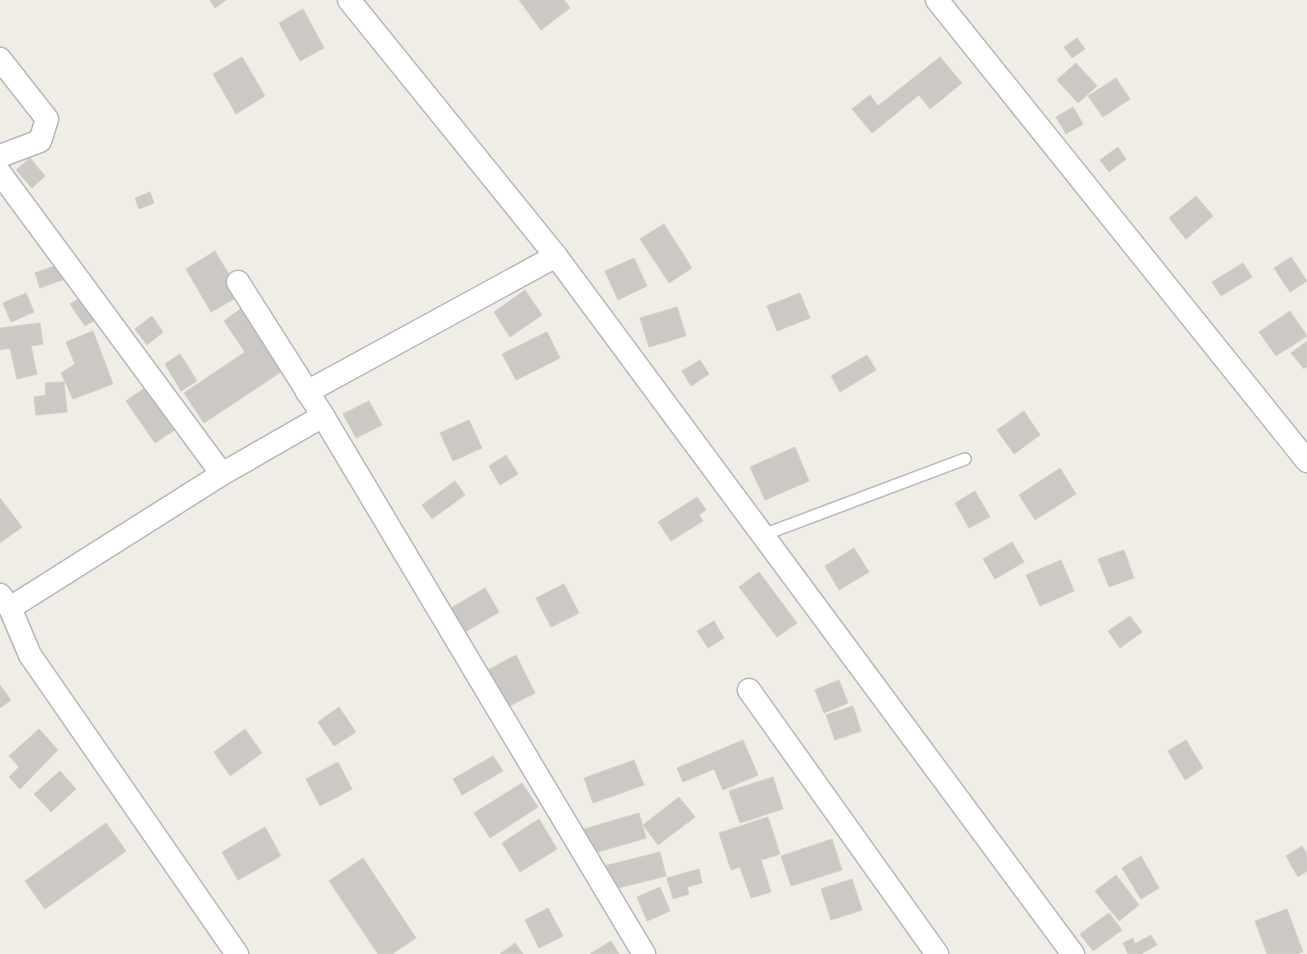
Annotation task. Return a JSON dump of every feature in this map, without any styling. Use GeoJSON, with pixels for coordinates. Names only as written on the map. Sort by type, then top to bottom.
{"type":"FeatureCollection","features":[{"type":"Feature","properties":{"kind":"street"},"geometry":{"type":"LineString","coordinates":[[349,0],[556,256],[1073,954]]}},
{"type":"Feature","properties":{"kind":"street"},"geometry":{"type":"LineString","coordinates":[[937,0],[1307,462]]}},
{"type":"Feature","properties":{"kind":"street"},"geometry":{"type":"LineString","coordinates":[[0,59],[47,119],[40,141],[0,156]]}},
{"type":"Feature","properties":{"kind":"street"},"geometry":{"type":"LineString","coordinates":[[0,173],[222,474]]}},
{"type":"Feature","properties":{"kind":"street"},"geometry":{"type":"LineString","coordinates":[[307,392],[556,256]]}},
{"type":"Feature","properties":{"kind":"street"},"geometry":{"type":"LineString","coordinates":[[238,282],[323,416],[644,954]]}},
{"type":"Feature","properties":{"kind":"street"},"geometry":{"type":"LineString","coordinates":[[237,954],[30,655],[5,601],[323,416]]}},
{"type":"Feature","properties":{"kind":"street"},"geometry":{"type":"LineString","coordinates":[[749,690],[937,954]]}},
{"type":"Feature","properties":{"kind":"lane"},"geometry":{"type":"LineString","coordinates":[[762,535],[965,459]]}},
{"type":"Feature","properties":{"kind":"building"},"geometry":{"type":"Polygon","coordinates":[[[210,0],[226,0],[215,8],[210,0]]]}},
{"type":"Feature","properties":{"kind":"building"},"geometry":{"type":"Polygon","coordinates":[[[519,0],[564,0],[570,8],[541,30],[519,0]]]}},
{"type":"Feature","properties":{"kind":"building"},"geometry":{"type":"Polygon","coordinates":[[[303,9],[324,48],[300,61],[279,23],[303,9]]]}},
{"type":"Feature","properties":{"kind":"building"},"geometry":{"type":"Polygon","coordinates":[[[1077,38],[1085,49],[1072,58],[1064,47],[1077,38]]]}},
{"type":"Feature","properties":{"kind":"building"},"geometry":{"type":"Polygon","coordinates":[[[242,57],[265,96],[236,114],[213,74],[242,57]]]}},
{"type":"Feature","properties":{"kind":"building"},"geometry":{"type":"Polygon","coordinates":[[[940,57],[962,83],[930,109],[919,95],[872,133],[852,109],[870,95],[878,106],[940,57]]]}},
{"type":"Feature","properties":{"kind":"building"},"geometry":{"type":"Polygon","coordinates":[[[1076,63],[1097,86],[1078,103],[1057,80],[1076,63]]]}},
{"type":"Feature","properties":{"kind":"building"},"geometry":{"type":"Polygon","coordinates":[[[1116,78],[1130,99],[1103,117],[1088,96],[1116,78]]]}},
{"type":"Feature","properties":{"kind":"building"},"geometry":{"type":"Polygon","coordinates":[[[1073,107],[1083,124],[1066,134],[1056,117],[1073,107]]]}},
{"type":"Feature","properties":{"kind":"building"},"geometry":{"type":"Polygon","coordinates":[[[1118,147],[1126,159],[1109,172],[1100,160],[1118,147]]]}},
{"type":"Feature","properties":{"kind":"building"},"geometry":{"type":"Polygon","coordinates":[[[30,158],[45,176],[32,188],[16,170],[30,158]]]}},
{"type":"Feature","properties":{"kind":"building"},"geometry":{"type":"Polygon","coordinates":[[[150,192],[154,203],[139,209],[135,198],[150,192]]]}},
{"type":"Feature","properties":{"kind":"building"},"geometry":{"type":"Polygon","coordinates":[[[1196,196],[1213,216],[1186,239],[1169,218],[1196,196]]]}},
{"type":"Feature","properties":{"kind":"building"},"geometry":{"type":"Polygon","coordinates":[[[664,224],[692,268],[669,283],[640,239],[664,224]]]}},
{"type":"Feature","properties":{"kind":"building"},"geometry":{"type":"Polygon","coordinates":[[[215,251],[241,295],[211,312],[186,269],[215,251]]]}},
{"type":"Feature","properties":{"kind":"building"},"geometry":{"type":"Polygon","coordinates":[[[1291,257],[1307,281],[1290,292],[1274,268],[1291,257]]]}},
{"type":"Feature","properties":{"kind":"building"},"geometry":{"type":"Polygon","coordinates":[[[634,258],[647,286],[618,300],[605,271],[634,258]]]}},
{"type":"Feature","properties":{"kind":"building"},"geometry":{"type":"Polygon","coordinates":[[[65,262],[70,277],[40,288],[35,273],[65,262]]]}},
{"type":"Feature","properties":{"kind":"building"},"geometry":{"type":"Polygon","coordinates":[[[1243,263],[1252,277],[1221,296],[1212,282],[1243,263]]]}},
{"type":"Feature","properties":{"kind":"building"},"geometry":{"type":"Polygon","coordinates":[[[525,290],[542,315],[510,337],[494,312],[525,290]]]}},
{"type":"Feature","properties":{"kind":"building"},"geometry":{"type":"Polygon","coordinates":[[[26,293],[34,312],[11,322],[3,303],[26,293]]]}},
{"type":"Feature","properties":{"kind":"building"},"geometry":{"type":"Polygon","coordinates":[[[800,293],[810,318],[777,331],[767,306],[800,293]]]}},
{"type":"Feature","properties":{"kind":"building"},"geometry":{"type":"Polygon","coordinates":[[[86,294],[100,317],[85,326],[70,304],[86,294]]]}},
{"type":"Feature","properties":{"kind":"building"},"geometry":{"type":"Polygon","coordinates":[[[243,307],[287,368],[204,423],[184,393],[245,352],[224,321],[243,307]]]}},
{"type":"Feature","properties":{"kind":"building"},"geometry":{"type":"Polygon","coordinates":[[[677,307],[686,336],[649,347],[640,318],[677,307]]]}},
{"type":"Feature","properties":{"kind":"building"},"geometry":{"type":"Polygon","coordinates":[[[1290,311],[1307,336],[1276,356],[1259,332],[1290,311]]]}},
{"type":"Feature","properties":{"kind":"building"},"geometry":{"type":"Polygon","coordinates":[[[152,316],[163,332],[147,345],[135,329],[152,316]]]}},
{"type":"Feature","properties":{"kind":"building"},"geometry":{"type":"Polygon","coordinates":[[[40,323],[43,344],[31,346],[37,374],[17,379],[10,348],[0,350],[0,328],[40,323]]]}},
{"type":"Feature","properties":{"kind":"building"},"geometry":{"type":"Polygon","coordinates":[[[93,331],[113,384],[73,399],[61,373],[75,364],[66,342],[93,331]]]}},
{"type":"Feature","properties":{"kind":"building"},"geometry":{"type":"Polygon","coordinates":[[[547,332],[560,358],[516,380],[502,354],[547,332]]]}},
{"type":"Feature","properties":{"kind":"building"},"geometry":{"type":"Polygon","coordinates":[[[1307,341],[1307,366],[1304,369],[1291,353],[1307,341]]]}},
{"type":"Feature","properties":{"kind":"building"},"geometry":{"type":"Polygon","coordinates":[[[180,354],[197,381],[181,391],[165,364],[180,354]]]}},
{"type":"Feature","properties":{"kind":"building"},"geometry":{"type":"Polygon","coordinates":[[[867,355],[876,370],[840,392],[831,376],[867,355]]]}},
{"type":"Feature","properties":{"kind":"building"},"geometry":{"type":"Polygon","coordinates":[[[700,360],[709,374],[691,386],[682,371],[700,360]]]}},
{"type":"Feature","properties":{"kind":"building"},"geometry":{"type":"Polygon","coordinates":[[[64,382],[67,412],[36,415],[34,397],[46,395],[45,383],[64,382]]]}},
{"type":"Feature","properties":{"kind":"building"},"geometry":{"type":"Polygon","coordinates":[[[153,382],[182,425],[155,443],[126,401],[153,382]]]}},
{"type":"Feature","properties":{"kind":"building"},"geometry":{"type":"Polygon","coordinates":[[[369,401],[382,425],[356,438],[343,414],[369,401]]]}},
{"type":"Feature","properties":{"kind":"building"},"geometry":{"type":"Polygon","coordinates":[[[1024,411],[1040,435],[1014,454],[997,430],[1024,411]]]}},
{"type":"Feature","properties":{"kind":"building"},"geometry":{"type":"Polygon","coordinates":[[[469,420],[482,448],[453,461],[440,433],[469,420]]]}},
{"type":"Feature","properties":{"kind":"building"},"geometry":{"type":"Polygon","coordinates":[[[795,447],[809,481],[765,500],[750,467],[795,447]]]}},
{"type":"Feature","properties":{"kind":"building"},"geometry":{"type":"Polygon","coordinates":[[[506,455],[518,474],[500,485],[489,466],[506,455]]]}},
{"type":"Feature","properties":{"kind":"building"},"geometry":{"type":"Polygon","coordinates":[[[1060,468],[1076,494],[1035,520],[1019,495],[1060,468]]]}},
{"type":"Feature","properties":{"kind":"building"},"geometry":{"type":"Polygon","coordinates":[[[455,481],[465,495],[432,519],[422,505],[455,481]]]}},
{"type":"Feature","properties":{"kind":"building"},"geometry":{"type":"Polygon","coordinates":[[[975,491],[990,517],[969,528],[955,503],[975,491]]]}},
{"type":"Feature","properties":{"kind":"building"},"geometry":{"type":"Polygon","coordinates":[[[697,497],[706,510],[699,515],[703,521],[671,541],[658,522],[697,497]]]}},
{"type":"Feature","properties":{"kind":"building"},"geometry":{"type":"Polygon","coordinates":[[[0,498],[22,527],[0,543],[0,498]]]}},
{"type":"Feature","properties":{"kind":"building"},"geometry":{"type":"Polygon","coordinates":[[[1012,542],[1024,562],[995,579],[983,559],[1012,542]]]}},
{"type":"Feature","properties":{"kind":"building"},"geometry":{"type":"Polygon","coordinates":[[[854,548],[869,572],[839,590],[825,566],[854,548]]]}},
{"type":"Feature","properties":{"kind":"building"},"geometry":{"type":"Polygon","coordinates":[[[1124,550],[1134,578],[1109,587],[1098,559],[1124,550]]]}},
{"type":"Feature","properties":{"kind":"building"},"geometry":{"type":"Polygon","coordinates":[[[1061,560],[1074,591],[1040,606],[1026,575],[1061,560]]]}},
{"type":"Feature","properties":{"kind":"building"},"geometry":{"type":"Polygon","coordinates":[[[759,572],[797,623],[777,637],[739,587],[759,572]]]}},
{"type":"Feature","properties":{"kind":"building"},"geometry":{"type":"Polygon","coordinates":[[[564,584],[579,613],[551,627],[536,598],[564,584]]]}},
{"type":"Feature","properties":{"kind":"building"},"geometry":{"type":"Polygon","coordinates":[[[485,588],[499,612],[460,635],[446,611],[485,588]]]}},
{"type":"Feature","properties":{"kind":"building"},"geometry":{"type":"Polygon","coordinates":[[[1130,616],[1142,632],[1120,648],[1108,631],[1130,616]]]}},
{"type":"Feature","properties":{"kind":"building"},"geometry":{"type":"Polygon","coordinates":[[[714,621],[724,638],[708,648],[697,631],[714,621]]]}},
{"type":"Feature","properties":{"kind":"building"},"geometry":{"type":"Polygon","coordinates":[[[516,655],[535,693],[506,708],[486,671],[516,655]]]}},
{"type":"Feature","properties":{"kind":"building"},"geometry":{"type":"Polygon","coordinates":[[[839,680],[848,703],[824,713],[815,690],[839,680]]]}},
{"type":"Feature","properties":{"kind":"building"},"geometry":{"type":"Polygon","coordinates":[[[0,685],[11,700],[0,708],[0,685]]]}},
{"type":"Feature","properties":{"kind":"building"},"geometry":{"type":"Polygon","coordinates":[[[853,706],[861,731],[835,740],[826,715],[853,706]]]}},
{"type":"Feature","properties":{"kind":"building"},"geometry":{"type":"Polygon","coordinates":[[[339,707],[356,732],[334,746],[318,722],[339,707]]]}},
{"type":"Feature","properties":{"kind":"building"},"geometry":{"type":"Polygon","coordinates":[[[39,729],[58,750],[20,789],[9,777],[19,767],[9,756],[39,729]]]}},
{"type":"Feature","properties":{"kind":"building"},"geometry":{"type":"Polygon","coordinates":[[[245,729],[262,753],[230,776],[214,752],[245,729]]]}},
{"type":"Feature","properties":{"kind":"building"},"geometry":{"type":"Polygon","coordinates":[[[743,740],[758,775],[723,790],[714,769],[683,782],[677,768],[743,740]]]}},
{"type":"Feature","properties":{"kind":"building"},"geometry":{"type":"Polygon","coordinates":[[[1186,740],[1203,768],[1185,780],[1168,751],[1186,740]]]}},
{"type":"Feature","properties":{"kind":"building"},"geometry":{"type":"Polygon","coordinates":[[[493,756],[503,771],[462,795],[453,779],[493,756]]]}},
{"type":"Feature","properties":{"kind":"building"},"geometry":{"type":"Polygon","coordinates":[[[634,760],[644,785],[593,803],[584,778],[634,760]]]}},
{"type":"Feature","properties":{"kind":"building"},"geometry":{"type":"Polygon","coordinates":[[[338,762],[352,789],[320,806],[306,779],[338,762]]]}},
{"type":"Feature","properties":{"kind":"building"},"geometry":{"type":"Polygon","coordinates":[[[60,771],[76,789],[51,812],[34,794],[60,771]]]}},
{"type":"Feature","properties":{"kind":"building"},"geometry":{"type":"Polygon","coordinates":[[[773,777],[783,809],[740,823],[729,791],[773,777]]]}},
{"type":"Feature","properties":{"kind":"building"},"geometry":{"type":"Polygon","coordinates":[[[522,783],[538,807],[490,838],[474,813],[522,783]]]}},
{"type":"Feature","properties":{"kind":"building"},"geometry":{"type":"Polygon","coordinates":[[[679,797],[695,817],[658,845],[643,825],[679,797]]]}},
{"type":"Feature","properties":{"kind":"building"},"geometry":{"type":"Polygon","coordinates":[[[639,813],[646,838],[588,855],[581,830],[639,813]]]}},
{"type":"Feature","properties":{"kind":"building"},"geometry":{"type":"Polygon","coordinates":[[[768,817],[780,854],[731,870],[719,833],[768,817]]]}},
{"type":"Feature","properties":{"kind":"building"},"geometry":{"type":"Polygon","coordinates":[[[539,819],[557,849],[520,872],[502,843],[539,819]]]}},
{"type":"Feature","properties":{"kind":"building"},"geometry":{"type":"Polygon","coordinates":[[[106,823],[126,851],[45,909],[25,881],[106,823]]]}},
{"type":"Feature","properties":{"kind":"building"},"geometry":{"type":"Polygon","coordinates":[[[265,827],[281,856],[238,880],[222,852],[265,827]]]}},
{"type":"Feature","properties":{"kind":"building"},"geometry":{"type":"Polygon","coordinates":[[[832,839],[842,870],[791,886],[781,856],[832,839]]]}},
{"type":"Feature","properties":{"kind":"building"},"geometry":{"type":"Polygon","coordinates":[[[1302,846],[1307,854],[1307,871],[1298,877],[1286,856],[1302,846]]]}},
{"type":"Feature","properties":{"kind":"building"},"geometry":{"type":"Polygon","coordinates":[[[660,852],[666,876],[610,890],[604,866],[660,852]]]}},
{"type":"Feature","properties":{"kind":"building"},"geometry":{"type":"Polygon","coordinates":[[[1141,856],[1159,888],[1141,899],[1122,868],[1141,856]]]}},
{"type":"Feature","properties":{"kind":"building"},"geometry":{"type":"Polygon","coordinates":[[[363,858],[416,938],[392,954],[378,954],[329,881],[363,858]]]}},
{"type":"Feature","properties":{"kind":"building"},"geometry":{"type":"Polygon","coordinates":[[[761,860],[771,892],[751,898],[740,867],[761,860]]]}},
{"type":"Feature","properties":{"kind":"building"},"geometry":{"type":"Polygon","coordinates":[[[699,869],[702,883],[687,887],[689,894],[673,899],[667,878],[699,869]]]}},
{"type":"Feature","properties":{"kind":"building"},"geometry":{"type":"Polygon","coordinates":[[[1116,875],[1139,905],[1119,921],[1095,891],[1116,875]]]}},
{"type":"Feature","properties":{"kind":"building"},"geometry":{"type":"Polygon","coordinates":[[[852,879],[862,910],[831,920],[821,889],[852,879]]]}},
{"type":"Feature","properties":{"kind":"building"},"geometry":{"type":"Polygon","coordinates":[[[660,887],[670,911],[647,921],[637,897],[660,887]]]}},
{"type":"Feature","properties":{"kind":"building"},"geometry":{"type":"Polygon","coordinates":[[[548,908],[563,936],[539,948],[525,920],[548,908]]]}},
{"type":"Feature","properties":{"kind":"building"},"geometry":{"type":"Polygon","coordinates":[[[1287,909],[1303,952],[1297,954],[1267,954],[1255,921],[1287,909]]]}},
{"type":"Feature","properties":{"kind":"building"},"geometry":{"type":"Polygon","coordinates":[[[1109,913],[1122,930],[1093,951],[1080,934],[1109,913]]]}},
{"type":"Feature","properties":{"kind":"building"},"geometry":{"type":"Polygon","coordinates":[[[1151,935],[1157,945],[1141,954],[1128,954],[1123,943],[1133,938],[1135,944],[1151,935]]]}},
{"type":"Feature","properties":{"kind":"building"},"geometry":{"type":"Polygon","coordinates":[[[611,941],[619,954],[590,954],[611,941]]]}},
{"type":"Feature","properties":{"kind":"building"},"geometry":{"type":"Polygon","coordinates":[[[515,943],[523,954],[500,954],[515,943]]]}}]}
